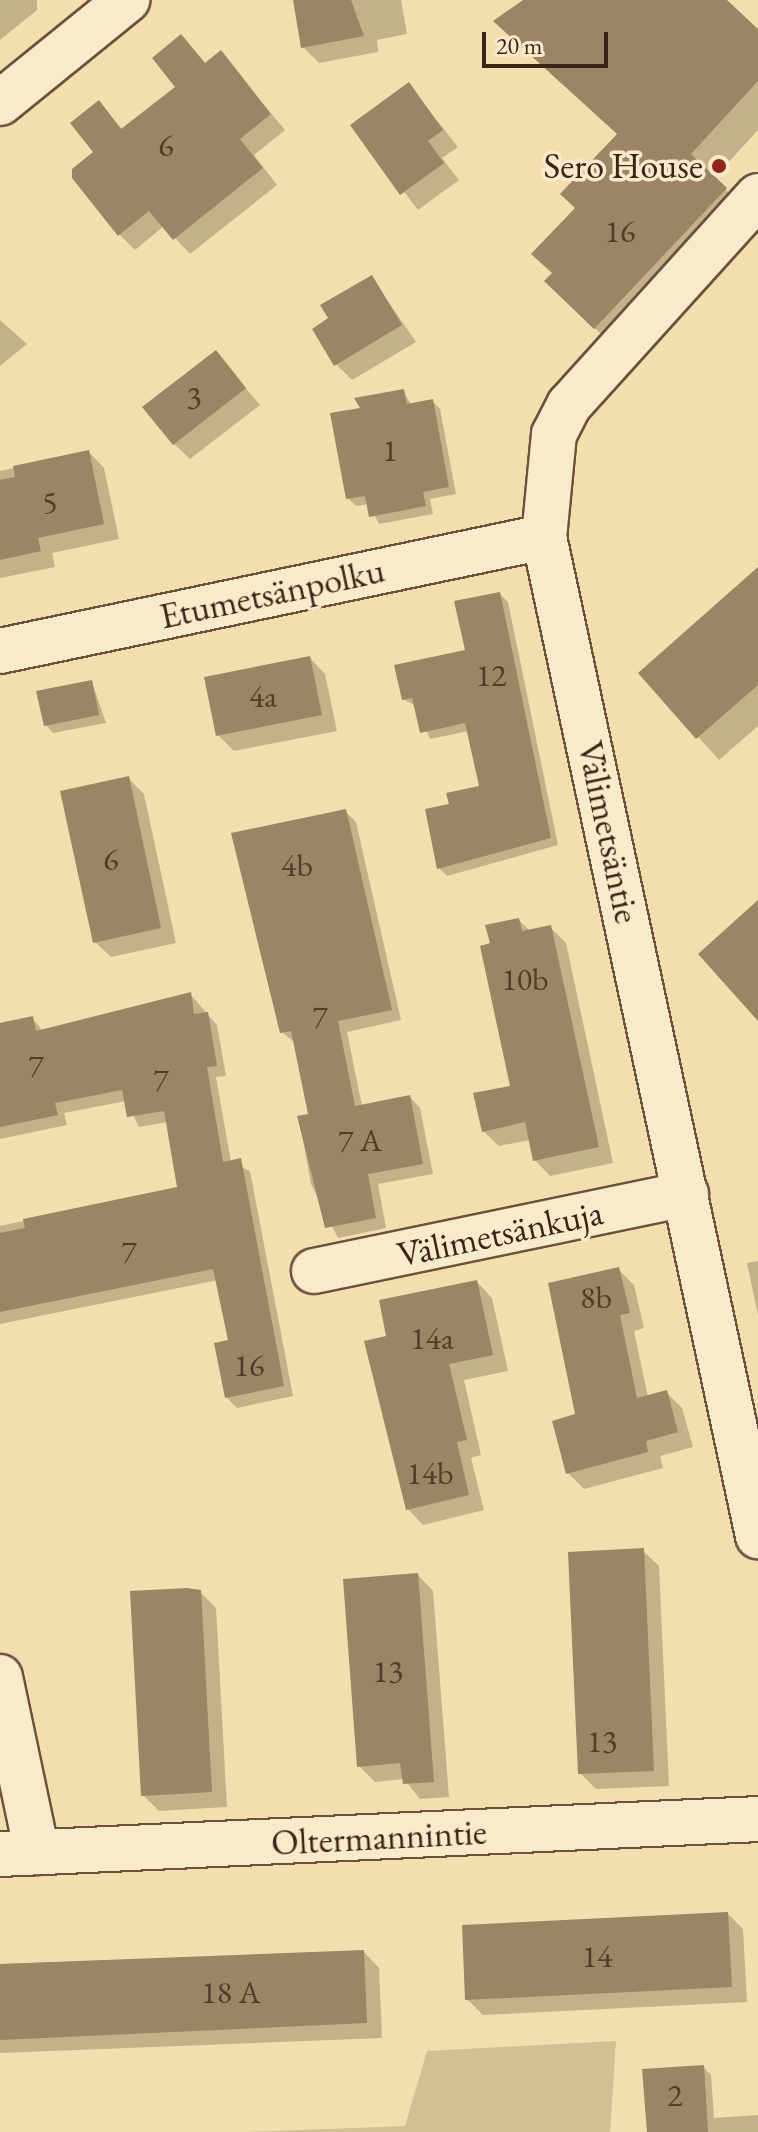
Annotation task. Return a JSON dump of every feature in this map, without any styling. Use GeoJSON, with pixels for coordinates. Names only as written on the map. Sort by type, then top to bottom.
{"type":"FeatureCollection","features":[{"type":"Feature","properties":{"kind":"street"},"geometry":{"type":"LineString","coordinates":[[0,103],[127,0]]}},
{"type":"Feature","properties":{"kind":"street","name":"Välimetsäntie"},"geometry":{"type":"LineString","coordinates":[[758,196],[569,405],[550,457],[544,537],[758,1536]]}},
{"type":"Feature","properties":{"kind":"street","name":"Etumetsänpolku"},"geometry":{"type":"LineString","coordinates":[[0,651],[544,537]]}},
{"type":"Feature","properties":{"kind":"street","name":"Välimetsänkuja"},"geometry":{"type":"LineString","coordinates":[[314,1271],[686,1194]]}},
{"type":"Feature","properties":{"kind":"street"},"geometry":{"type":"LineString","coordinates":[[0,1677],[18,1853]]}},
{"type":"Feature","properties":{"kind":"street","name":"Oltermannintie"},"geometry":{"type":"LineString","coordinates":[[18,1853],[758,1819]]}},
{"type":"Feature","properties":{"kind":"shaded area"},"geometry":{"type":"Polygon","coordinates":[[[616,2041],[610,2132],[245,2132],[405,2126],[427,2051],[616,2041]]]}},
{"type":"Feature","properties":{"kind":"building"},"geometry":{"type":"Polygon","coordinates":[[[293,0],[351,0],[364,36],[301,48],[293,0]]]}},
{"type":"Feature","properties":{"kind":"building"},"geometry":{"type":"Polygon","coordinates":[[[523,0],[727,0],[758,29],[758,81],[691,154],[727,188],[594,329],[544,281],[552,273],[531,254],[575,208],[560,194],[617,134],[493,21],[523,0]]]}},
{"type":"Feature","properties":{"kind":"building"},"geometry":{"type":"Polygon","coordinates":[[[181,34],[205,63],[221,50],[271,114],[240,139],[263,168],[173,240],[149,211],[118,236],[72,178],[72,169],[93,152],[70,123],[99,100],[121,129],[175,87],[152,58],[181,34]]]}},
{"type":"Feature","properties":{"kind":"building"},"geometry":{"type":"Polygon","coordinates":[[[409,82],[443,130],[428,141],[444,163],[400,195],[350,125],[409,82]]]}},
{"type":"Feature","properties":{"kind":"building"},"geometry":{"type":"Polygon","coordinates":[[[372,275],[402,325],[334,366],[312,329],[328,318],[320,305],[372,275]]]}},
{"type":"Feature","properties":{"kind":"building"},"geometry":{"type":"Polygon","coordinates":[[[216,350],[246,388],[173,445],[142,407],[216,350]]]}},
{"type":"Feature","properties":{"kind":"building"},"geometry":{"type":"Polygon","coordinates":[[[404,389],[407,404],[433,399],[449,487],[423,492],[426,506],[369,517],[365,496],[346,499],[330,413],[360,408],[354,398],[404,389]]]}},
{"type":"Feature","properties":{"kind":"building"},"geometry":{"type":"Polygon","coordinates":[[[89,450],[104,524],[38,538],[41,551],[0,560],[0,480],[15,477],[13,466],[89,450]]]}},
{"type":"Feature","properties":{"kind":"building"},"geometry":{"type":"Polygon","coordinates":[[[758,567],[758,685],[696,739],[638,673],[758,567]]]}},
{"type":"Feature","properties":{"kind":"building"},"geometry":{"type":"Polygon","coordinates":[[[500,592],[551,838],[437,869],[425,809],[449,804],[446,793],[479,786],[465,723],[420,733],[412,698],[402,700],[394,665],[465,650],[454,601],[500,592]]]}},
{"type":"Feature","properties":{"kind":"building"},"geometry":{"type":"Polygon","coordinates":[[[310,656],[322,715],[216,736],[204,677],[310,656]]]}},
{"type":"Feature","properties":{"kind":"building"},"geometry":{"type":"Polygon","coordinates":[[[92,680],[99,715],[44,726],[36,691],[92,680]]]}},
{"type":"Feature","properties":{"kind":"building"},"geometry":{"type":"Polygon","coordinates":[[[129,776],[161,928],[93,943],[60,791],[129,776]]]}},
{"type":"Feature","properties":{"kind":"building"},"geometry":{"type":"Polygon","coordinates":[[[346,809],[392,1010],[338,1021],[355,1106],[410,1095],[423,1164],[368,1174],[376,1218],[325,1228],[297,1116],[308,1114],[291,1031],[280,1033],[231,833],[346,809]]]}},
{"type":"Feature","properties":{"kind":"building"},"geometry":{"type":"Polygon","coordinates":[[[758,900],[758,1021],[698,954],[758,900]]]}},
{"type":"Feature","properties":{"kind":"building"},"geometry":{"type":"Polygon","coordinates":[[[519,918],[522,931],[551,925],[599,1147],[533,1161],[525,1122],[482,1132],[473,1093],[510,1086],[480,946],[490,943],[485,925],[519,918]]]}},
{"type":"Feature","properties":{"kind":"building"},"geometry":{"type":"Polygon","coordinates":[[[191,992],[194,1014],[208,1012],[217,1066],[207,1067],[223,1162],[241,1158],[284,1386],[225,1398],[214,1343],[228,1340],[213,1269],[0,1312],[0,1233],[25,1228],[23,1219],[177,1187],[164,1111],[127,1117],[122,1090],[55,1103],[58,1115],[0,1127],[0,1023],[33,1016],[36,1031],[191,992]]]}},
{"type":"Feature","properties":{"kind":"building"},"geometry":{"type":"Polygon","coordinates":[[[619,1267],[630,1313],[620,1315],[637,1398],[667,1390],[678,1432],[646,1441],[648,1452],[566,1474],[552,1421],[575,1414],[548,1283],[619,1267]]]}},
{"type":"Feature","properties":{"kind":"building"},"geometry":{"type":"Polygon","coordinates":[[[477,1280],[493,1355],[449,1364],[467,1440],[457,1442],[469,1495],[406,1510],[364,1341],[386,1336],[379,1300],[477,1280]]]}},
{"type":"Feature","properties":{"kind":"building"},"geometry":{"type":"Polygon","coordinates":[[[644,1548],[654,1771],[578,1774],[568,1552],[644,1548]]]}},
{"type":"Feature","properties":{"kind":"building"},"geometry":{"type":"Polygon","coordinates":[[[418,1573],[434,1782],[403,1784],[400,1763],[357,1767],[343,1579],[418,1573]]]}},
{"type":"Feature","properties":{"kind":"building"},"geometry":{"type":"Polygon","coordinates":[[[201,1590],[212,1792],[141,1796],[130,1591],[201,1590]]]}},
{"type":"Feature","properties":{"kind":"building"},"geometry":{"type":"Polygon","coordinates":[[[728,1912],[732,1987],[465,2000],[462,1925],[728,1912]]]}},
{"type":"Feature","properties":{"kind":"building"},"geometry":{"type":"Polygon","coordinates":[[[364,1950],[367,2023],[0,2040],[0,1964],[364,1950]]]}},
{"type":"Feature","properties":{"kind":"building"},"geometry":{"type":"Polygon","coordinates":[[[704,2065],[708,2132],[647,2132],[642,2069],[704,2065]]]}},
{"type":"Feature","properties":{"kind":"place","name":"Sero House"},"geometry":{"type":"Point","coordinates":[719,166]}}]}
